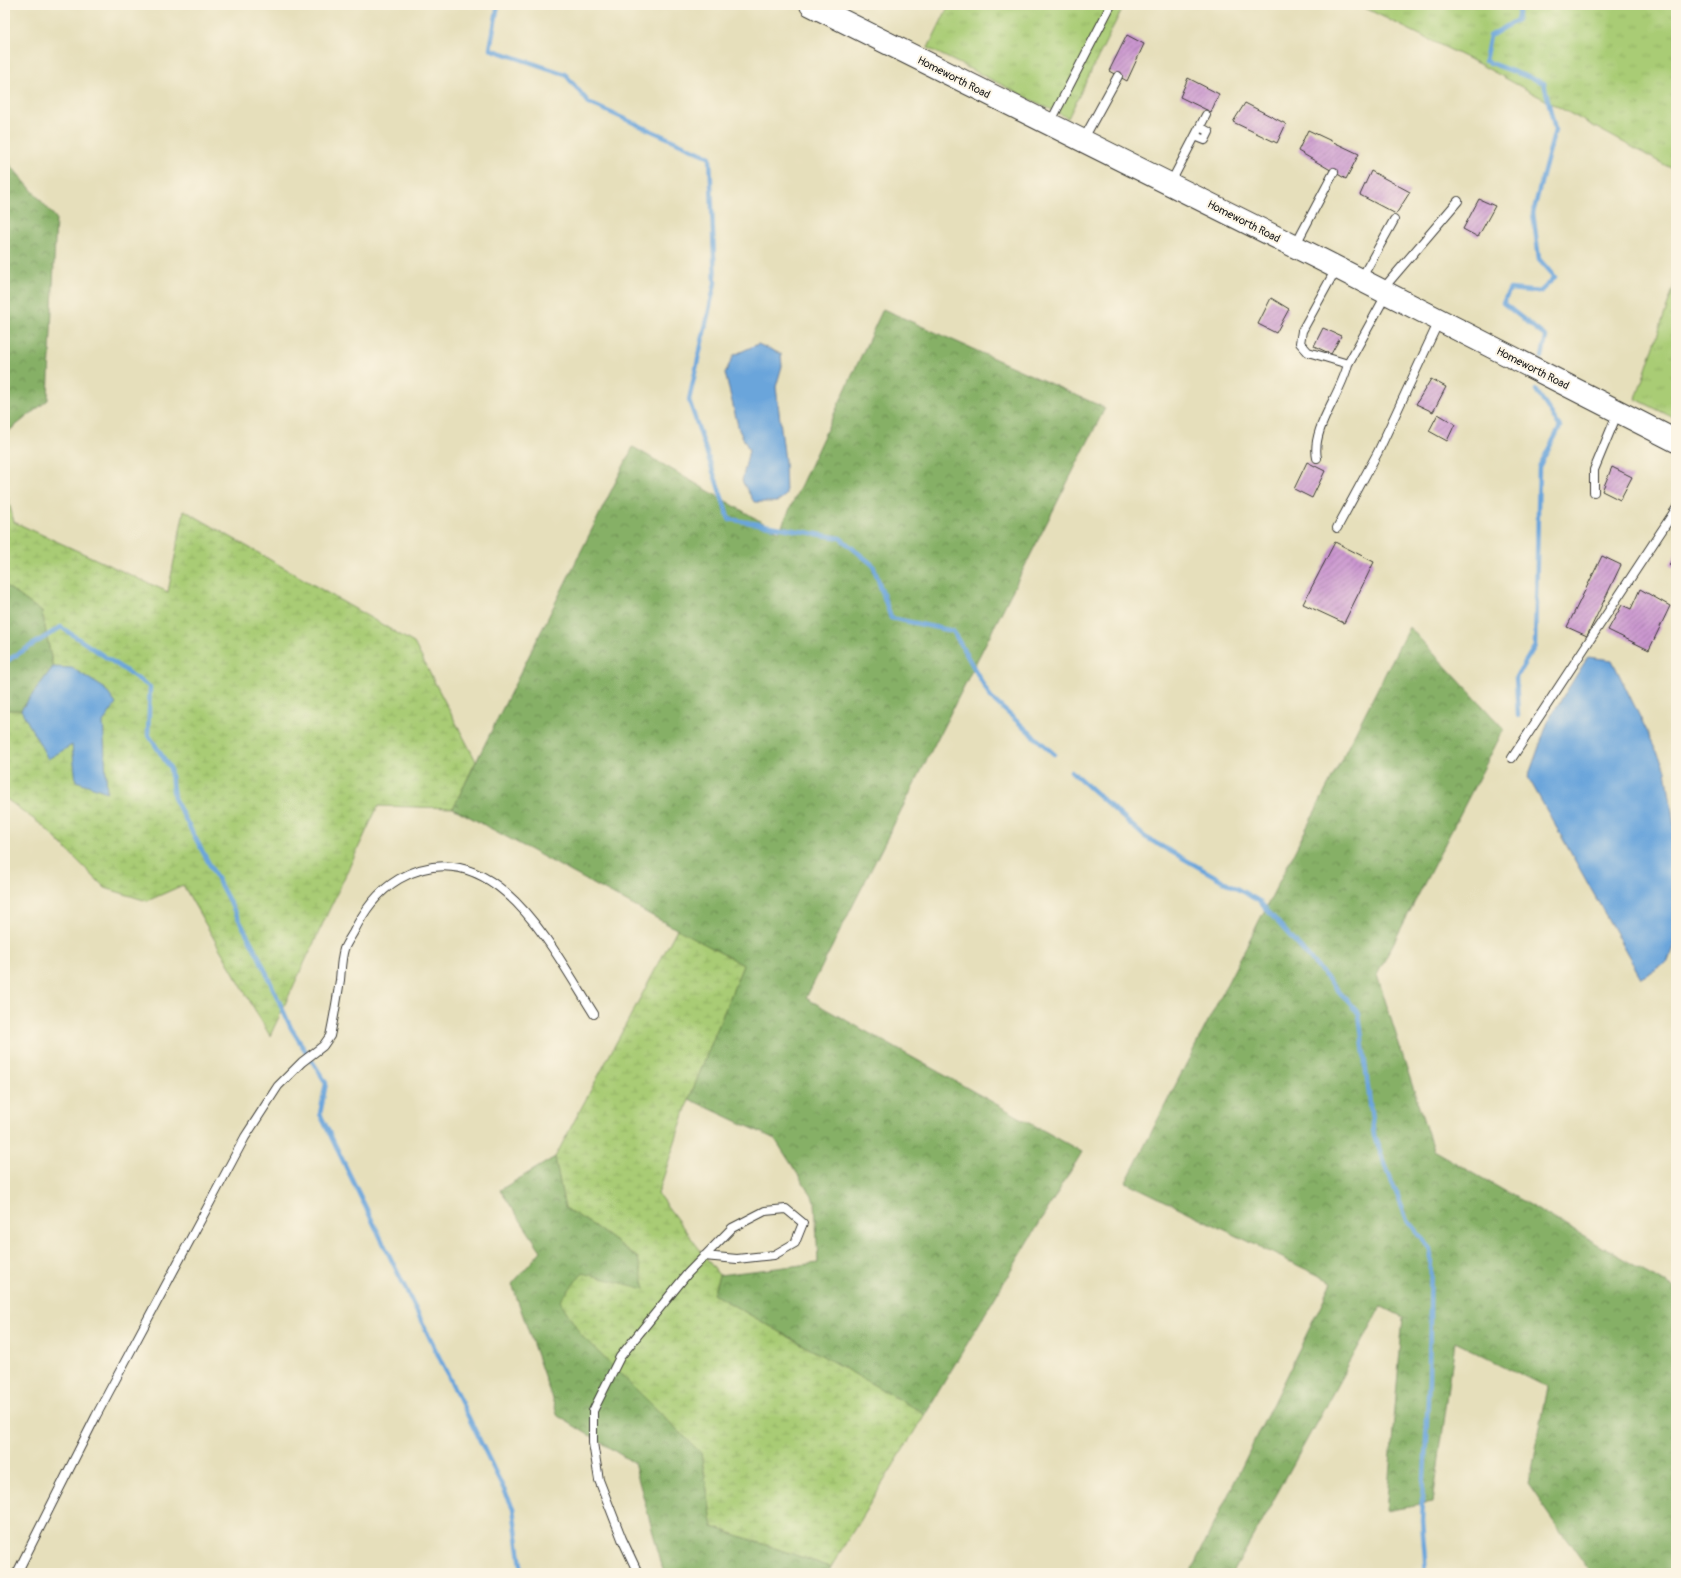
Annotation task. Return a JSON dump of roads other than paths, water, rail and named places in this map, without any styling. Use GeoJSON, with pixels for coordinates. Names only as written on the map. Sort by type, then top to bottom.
{"type":"FeatureCollection","features":[{"type":"Feature","properties":{"kind":"street","name":"Homeworth Road"},"geometry":{"type":"LineString","coordinates":[[811,5],[1294,246],[1676,441]]}},
{"type":"Feature","properties":{"kind":"lane"},"geometry":{"type":"LineString","coordinates":[[1049,124],[1111,5]]}},
{"type":"Feature","properties":{"kind":"lane"},"geometry":{"type":"LineString","coordinates":[[1083,141],[1118,76]]}},
{"type":"Feature","properties":{"kind":"lane"},"geometry":{"type":"LineString","coordinates":[[1170,184],[1206,115]]}},
{"type":"Feature","properties":{"kind":"lane"},"geometry":{"type":"LineString","coordinates":[[1294,246],[1334,172]]}},
{"type":"Feature","properties":{"kind":"lane"},"geometry":{"type":"LineString","coordinates":[[1317,458],[1315,448],[1321,427],[1344,378],[1348,364],[1384,292],[1458,201]]}},
{"type":"Feature","properties":{"kind":"lane"},"geometry":{"type":"LineString","coordinates":[[1361,280],[1394,220]]}},
{"type":"Feature","properties":{"kind":"lane"},"geometry":{"type":"LineString","coordinates":[[1337,268],[1302,331],[1300,343],[1308,352],[1348,364]]}},
{"type":"Feature","properties":{"kind":"lane"},"geometry":{"type":"LineString","coordinates":[[1337,528],[1378,452],[1440,320]]}},
{"type":"Feature","properties":{"kind":"lane"},"geometry":{"type":"LineString","coordinates":[[1594,492],[1594,470],[1618,411]]}},
{"type":"Feature","properties":{"kind":"lane"},"geometry":{"type":"LineString","coordinates":[[1512,758],[1676,509]]}},
{"type":"Feature","properties":{"kind":"lane"},"geometry":{"type":"LineString","coordinates":[[17,1573],[96,1416],[245,1137],[278,1086],[302,1062],[323,1046],[330,1036],[344,949],[364,912],[385,888],[415,870],[440,865],[458,867],[490,880],[507,892],[545,937],[594,1014]]}},
{"type":"Feature","properties":{"kind":"lane"},"geometry":{"type":"LineString","coordinates":[[638,1573],[622,1539],[599,1480],[593,1443],[593,1411],[620,1357],[655,1312],[704,1256],[732,1228],[765,1211],[786,1209],[803,1223],[794,1243],[774,1255],[738,1260],[704,1256]]}},
{"type":"Feature","properties":{"kind":"water"},"geometry":{"type":"Polygon","coordinates":[[[758,344],[781,354],[782,366],[776,387],[785,461],[786,495],[777,502],[754,502],[742,481],[749,450],[739,430],[725,373],[734,355],[758,344]]]}},
{"type":"Feature","properties":{"kind":"water"},"geometry":{"type":"Polygon","coordinates":[[[1588,657],[1612,660],[1666,770],[1676,839],[1676,939],[1667,963],[1641,978],[1528,777],[1549,719],[1588,657]]]}},
{"type":"Feature","properties":{"kind":"water"},"geometry":{"type":"Polygon","coordinates":[[[53,667],[72,668],[104,688],[116,704],[103,722],[107,792],[76,781],[72,745],[48,759],[21,710],[53,667]]]}},
{"type":"Feature","properties":{"kind":"waterway"},"geometry":{"type":"LineString","coordinates":[[498,5],[490,49],[565,74],[589,103],[710,157],[715,283],[689,400],[729,519],[840,538],[873,565],[891,618],[953,631],[991,698],[1054,754]]}},
{"type":"Feature","properties":{"kind":"waterway"},"geometry":{"type":"LineString","coordinates":[[1520,5],[1517,20],[1490,36],[1485,61],[1544,83],[1555,130],[1533,213],[1539,259],[1555,277],[1540,292],[1510,289],[1503,303],[1546,337],[1542,357]]}},
{"type":"Feature","properties":{"kind":"waterway"},"geometry":{"type":"LineString","coordinates":[[1518,716],[1516,677],[1535,646],[1539,467],[1560,427],[1536,390]]}},
{"type":"Feature","properties":{"kind":"waterway"},"geometry":{"type":"LineString","coordinates":[[5,662],[61,627],[150,687],[148,734],[170,768],[174,798],[259,957],[291,1028],[326,1083],[320,1114],[513,1508],[522,1573]]}},
{"type":"Feature","properties":{"kind":"waterway"},"geometry":{"type":"LineString","coordinates":[[1071,771],[1145,837],[1259,901],[1359,1014],[1374,1136],[1407,1220],[1431,1249],[1429,1378],[1422,1521],[1426,1573]]}}]}
